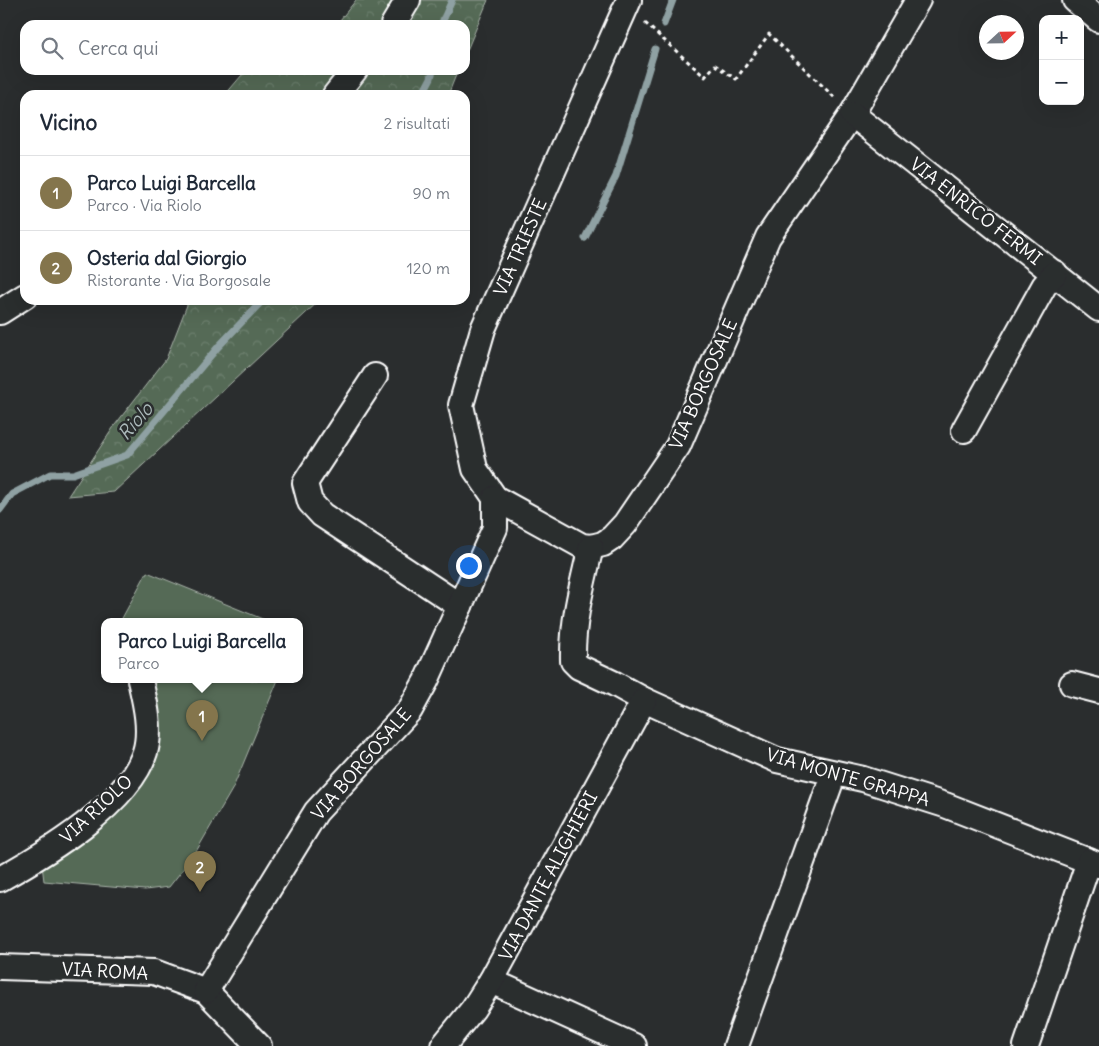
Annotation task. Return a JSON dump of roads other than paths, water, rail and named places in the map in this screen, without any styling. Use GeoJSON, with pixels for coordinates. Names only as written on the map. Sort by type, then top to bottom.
{"type":"FeatureCollection","features":[{"type":"Feature","properties":{"kind":"street"},"geometry":{"type":"LineString","coordinates":[[395,20],[408,0]]}},
{"type":"Feature","properties":{"kind":"street","name":"VIA BORGOSALE"},"geometry":{"type":"LineString","coordinates":[[591,547],[603,544],[612,538],[625,524],[678,446],[768,237],[852,114],[918,0]]}},
{"type":"Feature","properties":{"kind":"street"},"geometry":{"type":"LineString","coordinates":[[1076,0],[1099,20]]}},
{"type":"Feature","properties":{"kind":"street","name":"VIA TRIESTE"},"geometry":{"type":"LineString","coordinates":[[495,498],[475,469],[461,405],[483,329],[628,3]]}},
{"type":"Feature","properties":{"kind":"street"},"geometry":{"type":"LineString","coordinates":[[339,90],[351,75]]}},
{"type":"Feature","properties":{"kind":"street","name":"VIA ENRICO FERMI"},"geometry":{"type":"LineString","coordinates":[[852,114],[1099,309]]}},
{"type":"Feature","properties":{"kind":"street"},"geometry":{"type":"LineString","coordinates":[[964,430],[1044,286],[1055,273]]}},
{"type":"Feature","properties":{"kind":"street"},"geometry":{"type":"LineString","coordinates":[[0,312],[20,299]]}},
{"type":"Feature","properties":{"kind":"street"},"geometry":{"type":"LineString","coordinates":[[375,376],[305,482],[306,494],[322,515],[460,606]]}},
{"type":"Feature","properties":{"kind":"street"},"geometry":{"type":"LineString","coordinates":[[495,498],[582,546],[591,547]]}},
{"type":"Feature","properties":{"kind":"street","name":"VIA BORGOSALE"},"geometry":{"type":"LineString","coordinates":[[206,991],[316,812],[410,710],[426,680],[495,528],[495,498]]}},
{"type":"Feature","properties":{"kind":"street","name":"VIA MONTE GRAPPA"},"geometry":{"type":"LineString","coordinates":[[591,547],[577,608],[573,661],[579,667],[616,684],[644,700],[777,760],[863,779],[945,805],[1094,863]]}},
{"type":"Feature","properties":{"kind":"street","name":"VIA RIOLO"},"geometry":{"type":"LineString","coordinates":[[0,879],[42,856],[79,830],[117,794],[135,772],[145,752],[147,731],[146,708],[141,683]]}},
{"type":"Feature","properties":{"kind":"street"},"geometry":{"type":"LineString","coordinates":[[1072,684],[1099,692]]}},
{"type":"Feature","properties":{"kind":"street","name":"VIA DANTE ALIGHIERI"},"geometry":{"type":"LineString","coordinates":[[443,1046],[463,1022],[491,981],[644,700]]}},
{"type":"Feature","properties":{"kind":"street"},"geometry":{"type":"LineString","coordinates":[[736,1046],[834,773]]}},
{"type":"Feature","properties":{"kind":"street"},"geometry":{"type":"LineString","coordinates":[[1026,1046],[1094,863]]}},
{"type":"Feature","properties":{"kind":"street","name":"VIA ROMA"},"geometry":{"type":"LineString","coordinates":[[0,967],[154,972],[206,991]]}},
{"type":"Feature","properties":{"kind":"street"},"geometry":{"type":"LineString","coordinates":[[491,981],[634,1046]]}},
{"type":"Feature","properties":{"kind":"street"},"geometry":{"type":"LineString","coordinates":[[206,991],[259,1046]]}},
{"type":"Feature","properties":{"kind":"waterway","name":"Riolo"},"geometry":{"type":"LineString","coordinates":[[443,20],[452,0]]}},
{"type":"Feature","properties":{"kind":"waterway"},"geometry":{"type":"LineString","coordinates":[[664,24],[673,0]]}},
{"type":"Feature","properties":{"kind":"waterway"},"geometry":{"type":"LineString","coordinates":[[585,238],[616,176],[655,49]]}},
{"type":"Feature","properties":{"kind":"waterway","name":"Riolo"},"geometry":{"type":"LineString","coordinates":[[425,90],[432,75]]}},
{"type":"Feature","properties":{"kind":"waterway","name":"Riolo"},"geometry":{"type":"LineString","coordinates":[[0,510],[12,494],[50,474],[73,474],[127,455],[218,347],[258,305]]}},
{"type":"Feature","properties":{"kind":"place","name":"Parco Luigi Barcella"},"geometry":{"type":"Point","coordinates":[202,741]}},
{"type":"Feature","properties":{"kind":"place","name":"Osteria dal Giorgio"},"geometry":{"type":"Point","coordinates":[200,892]}}]}
